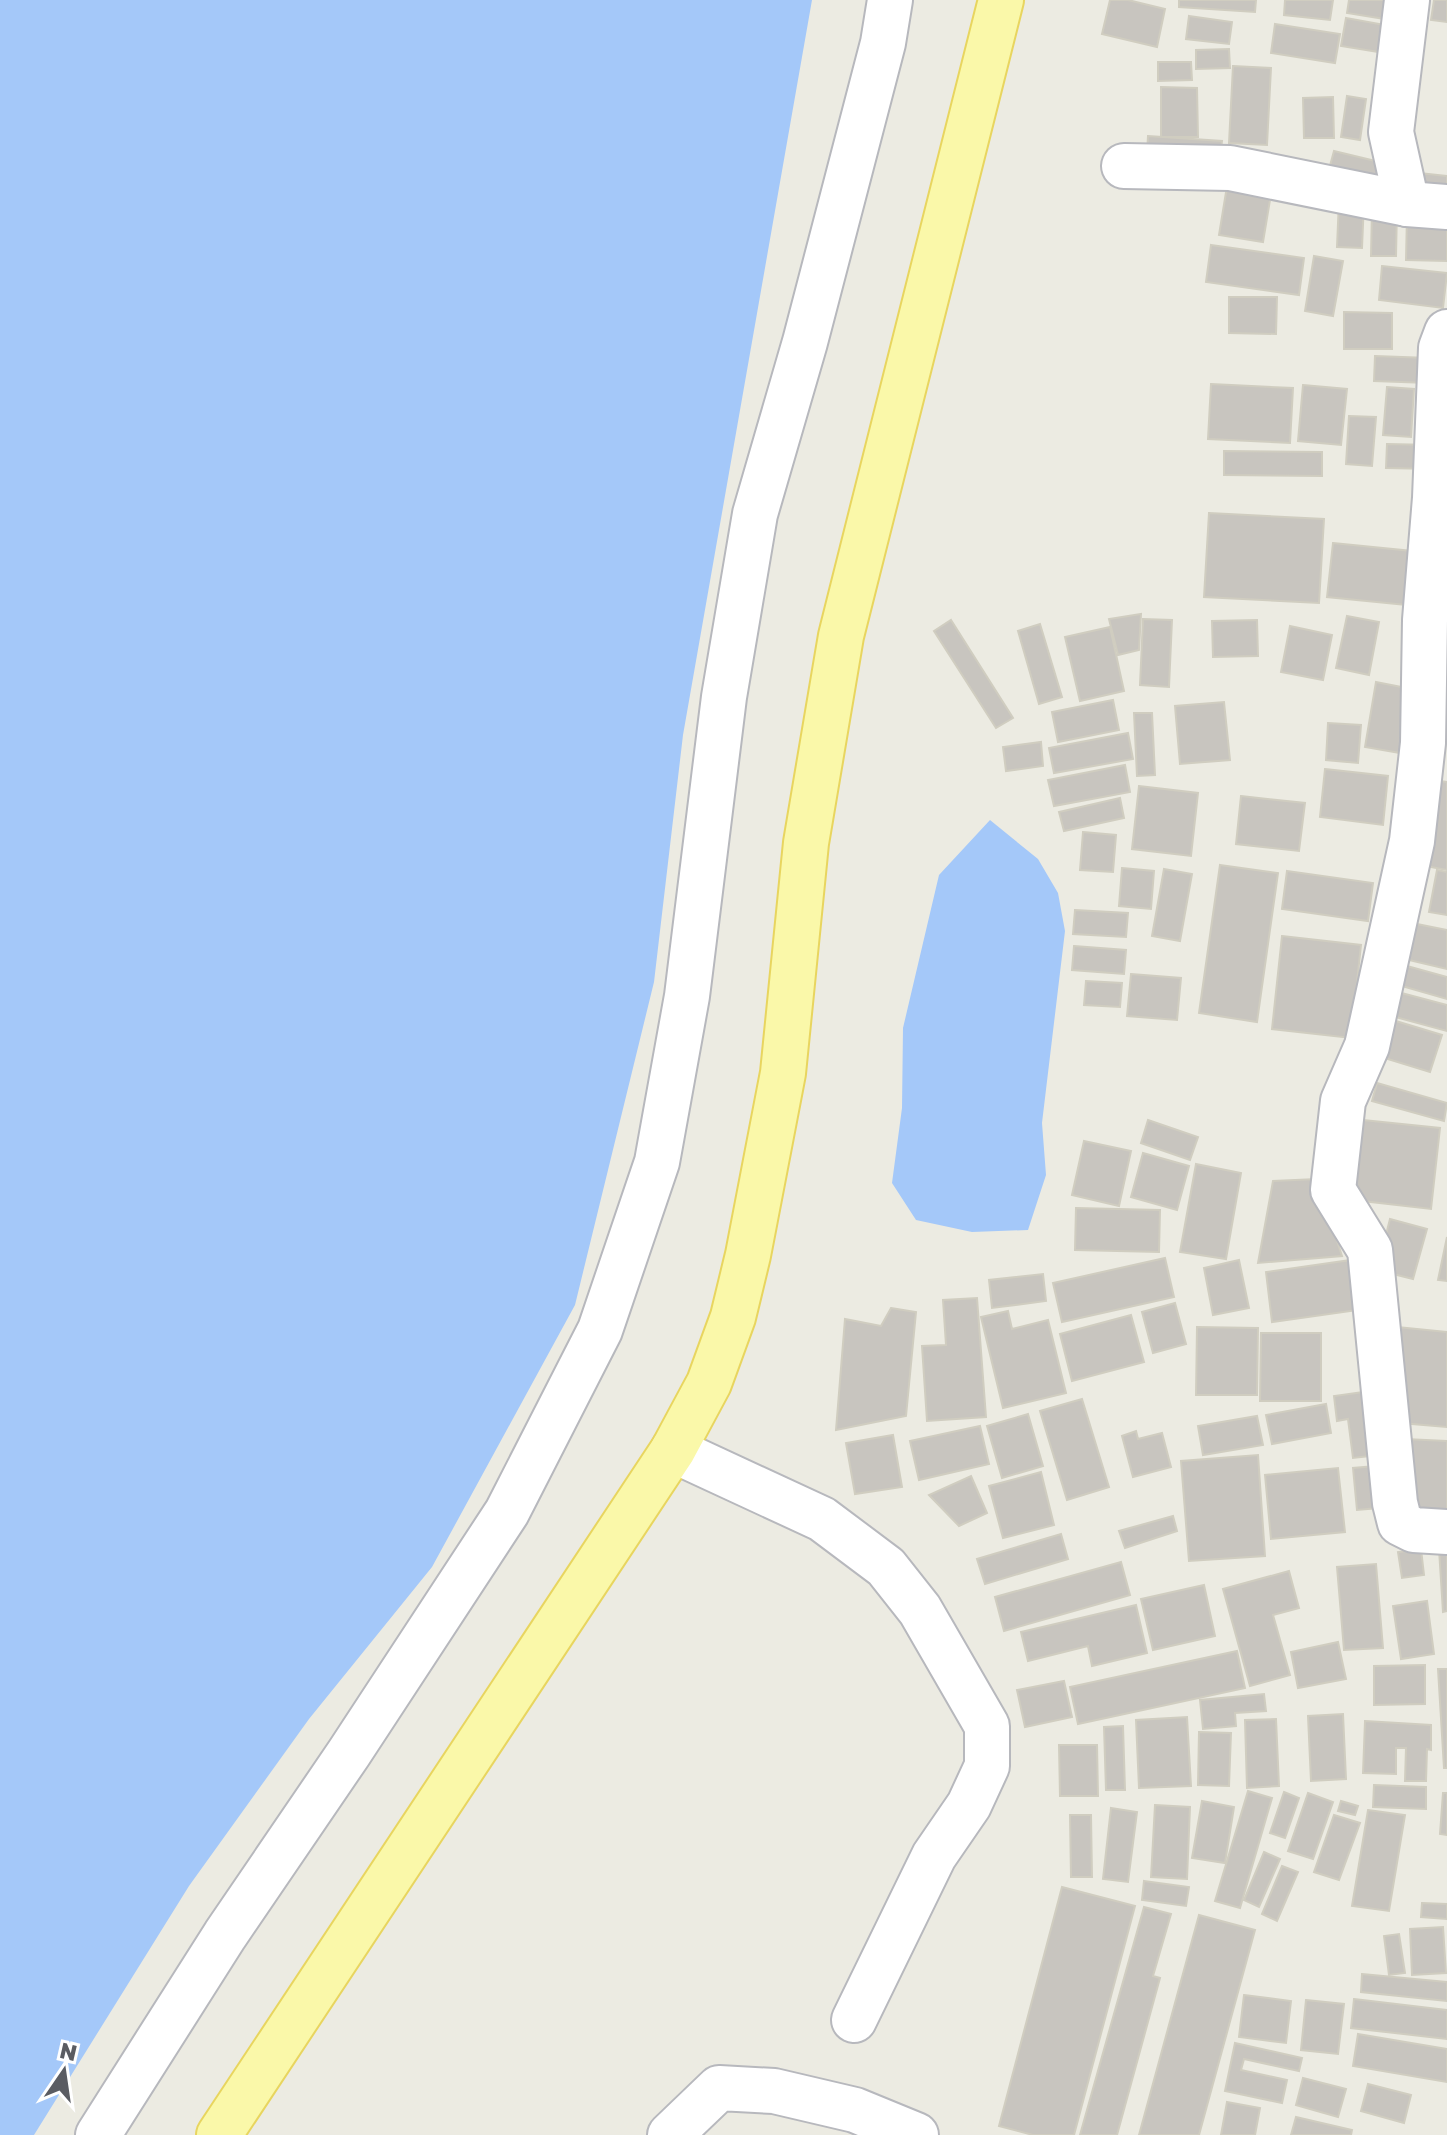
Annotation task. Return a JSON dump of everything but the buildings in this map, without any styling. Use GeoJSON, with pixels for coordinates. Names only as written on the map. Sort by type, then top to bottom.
{"type":"FeatureCollection","features":[{"type":"Feature","properties":{"kind":"main road"},"geometry":{"type":"LineString","coordinates":[[219,2135],[673,1450],[709,1383],[733,1317],[748,1255],[783,1073],[806,843],[841,636],[1001,0]]}},
{"type":"Feature","properties":{"kind":"street"},"geometry":{"type":"LineString","coordinates":[[98,2135],[225,1935],[507,1512],[600,1330],[657,1162],[687,996],[724,697],[755,514],[805,342],[883,43],[890,0]]}},
{"type":"Feature","properties":{"kind":"street"},"geometry":{"type":"LineString","coordinates":[[1407,0],[1391,132],[1427,206]]}},
{"type":"Feature","properties":{"kind":"street"},"geometry":{"type":"LineString","coordinates":[[1124,166],[1230,168],[1427,206]]}},
{"type":"Feature","properties":{"kind":"street"},"geometry":{"type":"LineString","coordinates":[[1447,332],[1441,348],[1441,500],[1436,621],[1412,841],[1367,1046],[1343,1101],[1333,1190],[1370,1250],[1395,1503],[1400,1523],[1414,1530],[1447,1532]]}},
{"type":"Feature","properties":{"kind":"street"},"geometry":{"type":"LineString","coordinates":[[673,1450],[822,1519],[886,1567],[920,1610],[987,1726],[987,1766],[969,1805],[934,1856],[854,2020]]}},
{"type":"Feature","properties":{"kind":"street"},"geometry":{"type":"LineString","coordinates":[[670,2135],[719,2088],[774,2091],[801,2097],[855,2110],[916,2135]]}},
{"type":"Feature","properties":{"kind":"water"},"geometry":{"type":"Polygon","coordinates":[[[0,0],[812,0],[683,735],[654,982],[575,1305],[432,1567],[309,1719],[189,1886],[34,2135],[0,2135],[0,0]]]}},
{"type":"Feature","properties":{"kind":"water"},"geometry":{"type":"Polygon","coordinates":[[[990,820],[1038,859],[1058,893],[1065,931],[1042,1123],[1046,1175],[1028,1230],[972,1232],[916,1220],[892,1183],[902,1108],[903,1028],[939,875],[990,820]]]}}]}
